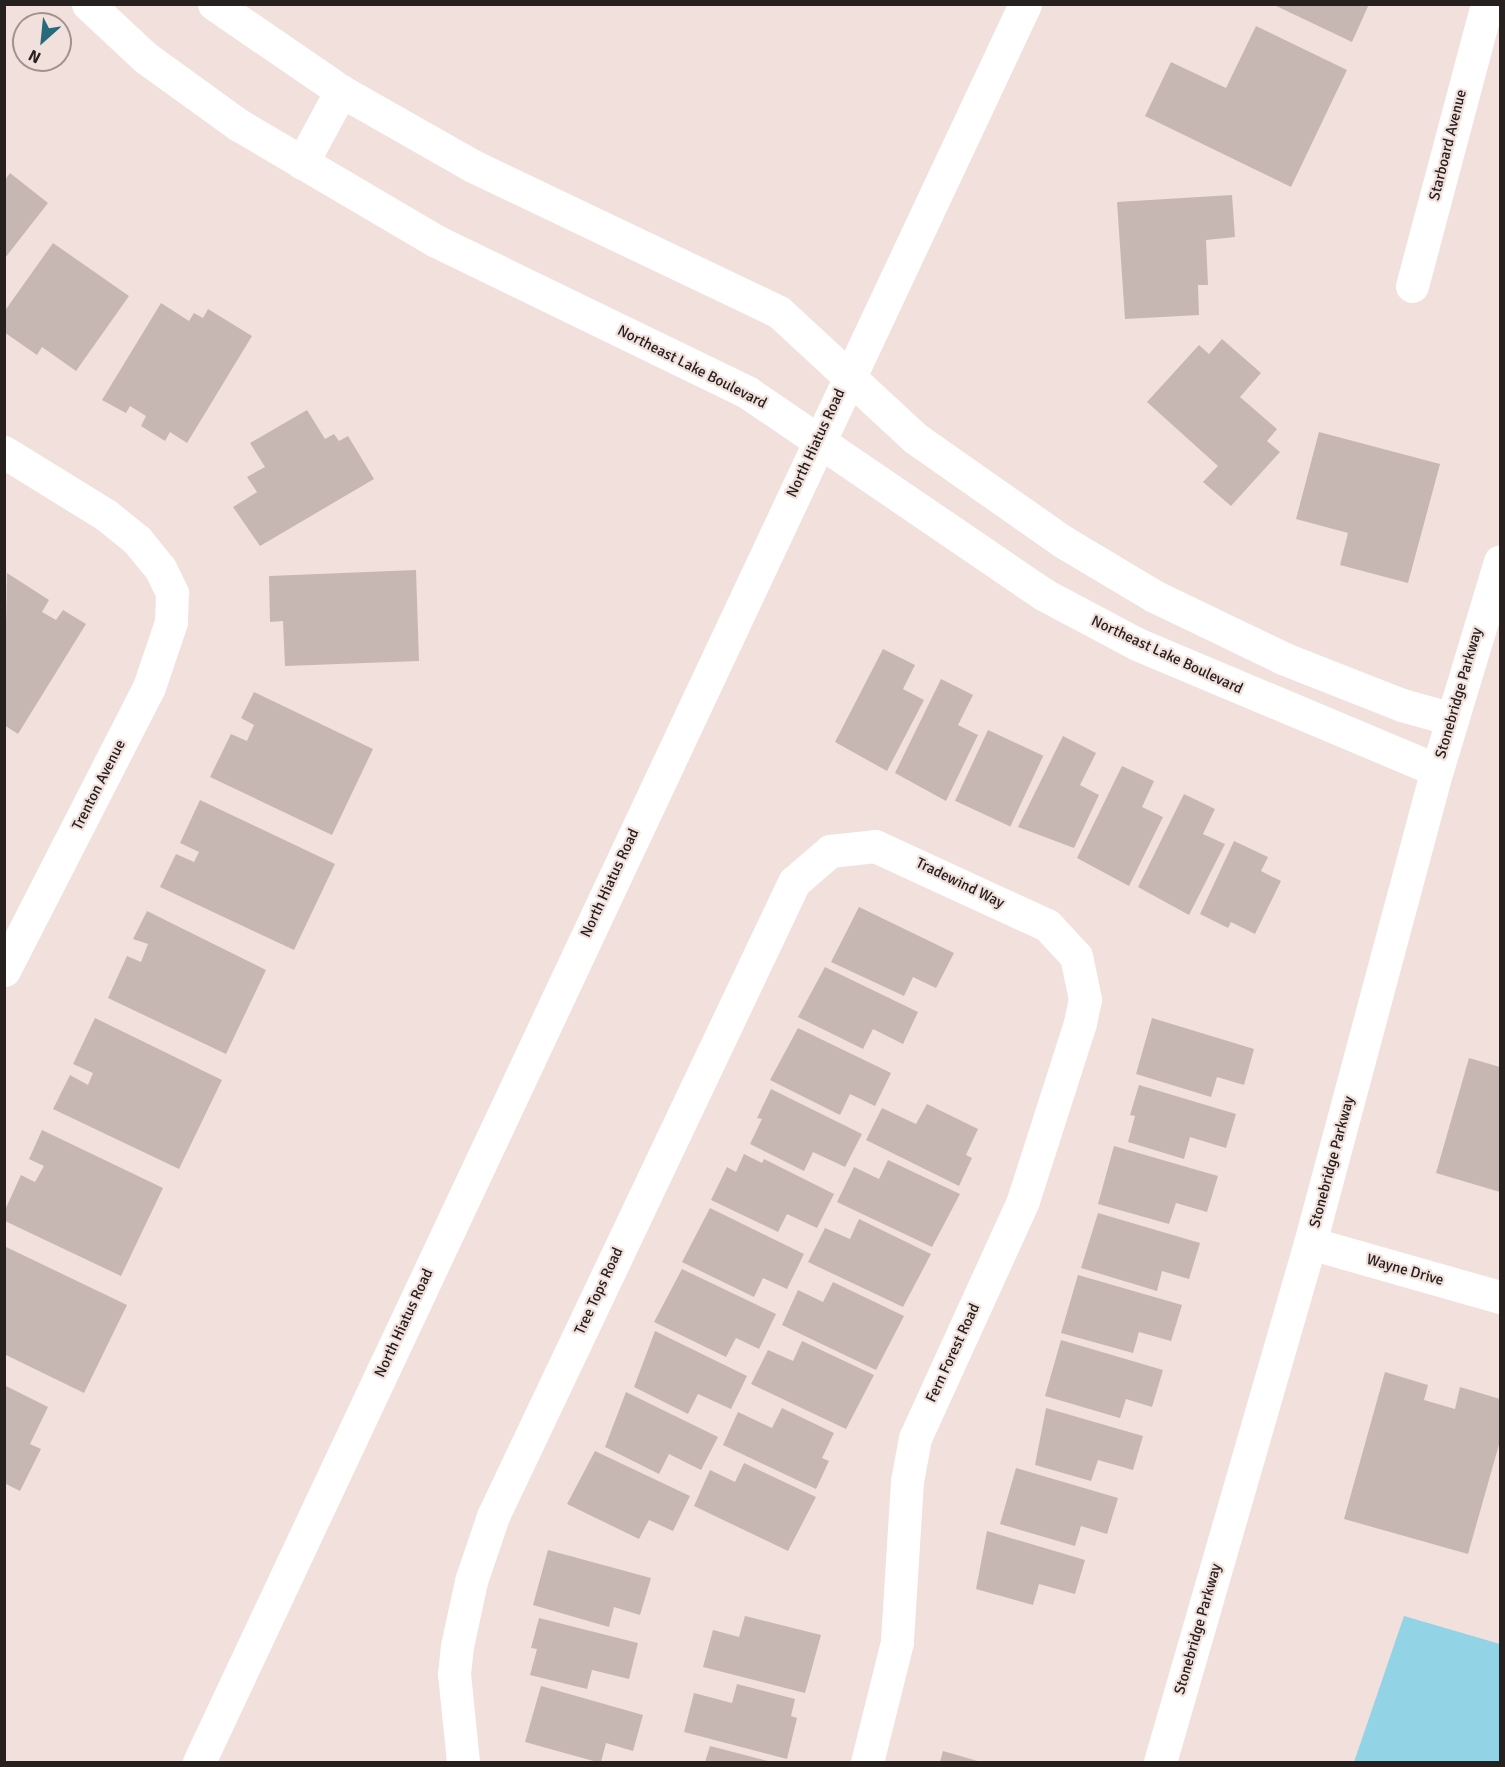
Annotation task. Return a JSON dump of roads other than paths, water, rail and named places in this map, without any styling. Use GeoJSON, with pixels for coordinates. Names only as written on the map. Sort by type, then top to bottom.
{"type":"FeatureCollection","features":[{"type":"Feature","properties":{"kind":"street","name":"Northeast Lake Boulevard"},"geometry":{"type":"LineString","coordinates":[[88,4],[146,58],[239,125],[436,241],[747,392],[819,437],[871,477],[1053,599],[1159,654],[1437,770]]}},
{"type":"Feature","properties":{"kind":"street"},"geometry":{"type":"LineString","coordinates":[[214,4],[341,91],[473,166],[779,312],[849,374],[915,438],[1062,541],[1154,596],[1285,659],[1402,705],[1452,719]]}},
{"type":"Feature","properties":{"kind":"street","name":"North Hiatus Road"},"geometry":{"type":"LineString","coordinates":[[199,1762],[819,437],[1025,4]]}},
{"type":"Feature","properties":{"kind":"street","name":"Starboard Avenue"},"geometry":{"type":"LineString","coordinates":[[1412,286],[1487,4]]}},
{"type":"Feature","properties":{"kind":"street"},"geometry":{"type":"LineString","coordinates":[[302,163],[341,91]]}},
{"type":"Feature","properties":{"kind":"street","name":"Trenton Avenue"},"geometry":{"type":"LineString","coordinates":[[4,452],[106,515],[137,540],[160,568],[172,593],[171,622],[148,687],[4,970]]}},
{"type":"Feature","properties":{"kind":"street","name":"Stonebridge Parkway"},"geometry":{"type":"LineString","coordinates":[[1160,1762],[1310,1243],[1437,770],[1500,561]]}},
{"type":"Feature","properties":{"kind":"street","name":"Tradewind Way"},"geometry":{"type":"LineString","coordinates":[[830,851],[875,846],[896,852],[1047,925],[1076,956]]}},
{"type":"Feature","properties":{"kind":"street","name":"Tree Tops Road"},"geometry":{"type":"LineString","coordinates":[[463,1762],[454,1674],[471,1581],[493,1516],[779,911],[794,882],[830,851]]}},
{"type":"Feature","properties":{"kind":"street","name":"Fern Forest Road"},"geometry":{"type":"LineString","coordinates":[[867,1762],[897,1642],[907,1481],[915,1438],[1034,1172],[1080,1023],[1084,999],[1076,956]]}},
{"type":"Feature","properties":{"kind":"street","name":"Wayne Drive"},"geometry":{"type":"LineString","coordinates":[[1310,1243],[1500,1297]]}},
{"type":"Feature","properties":{"kind":"water"},"geometry":{"type":"Polygon","coordinates":[[[1404,1616],[1500,1644],[1500,1762],[1354,1762],[1404,1616]]]}}]}
